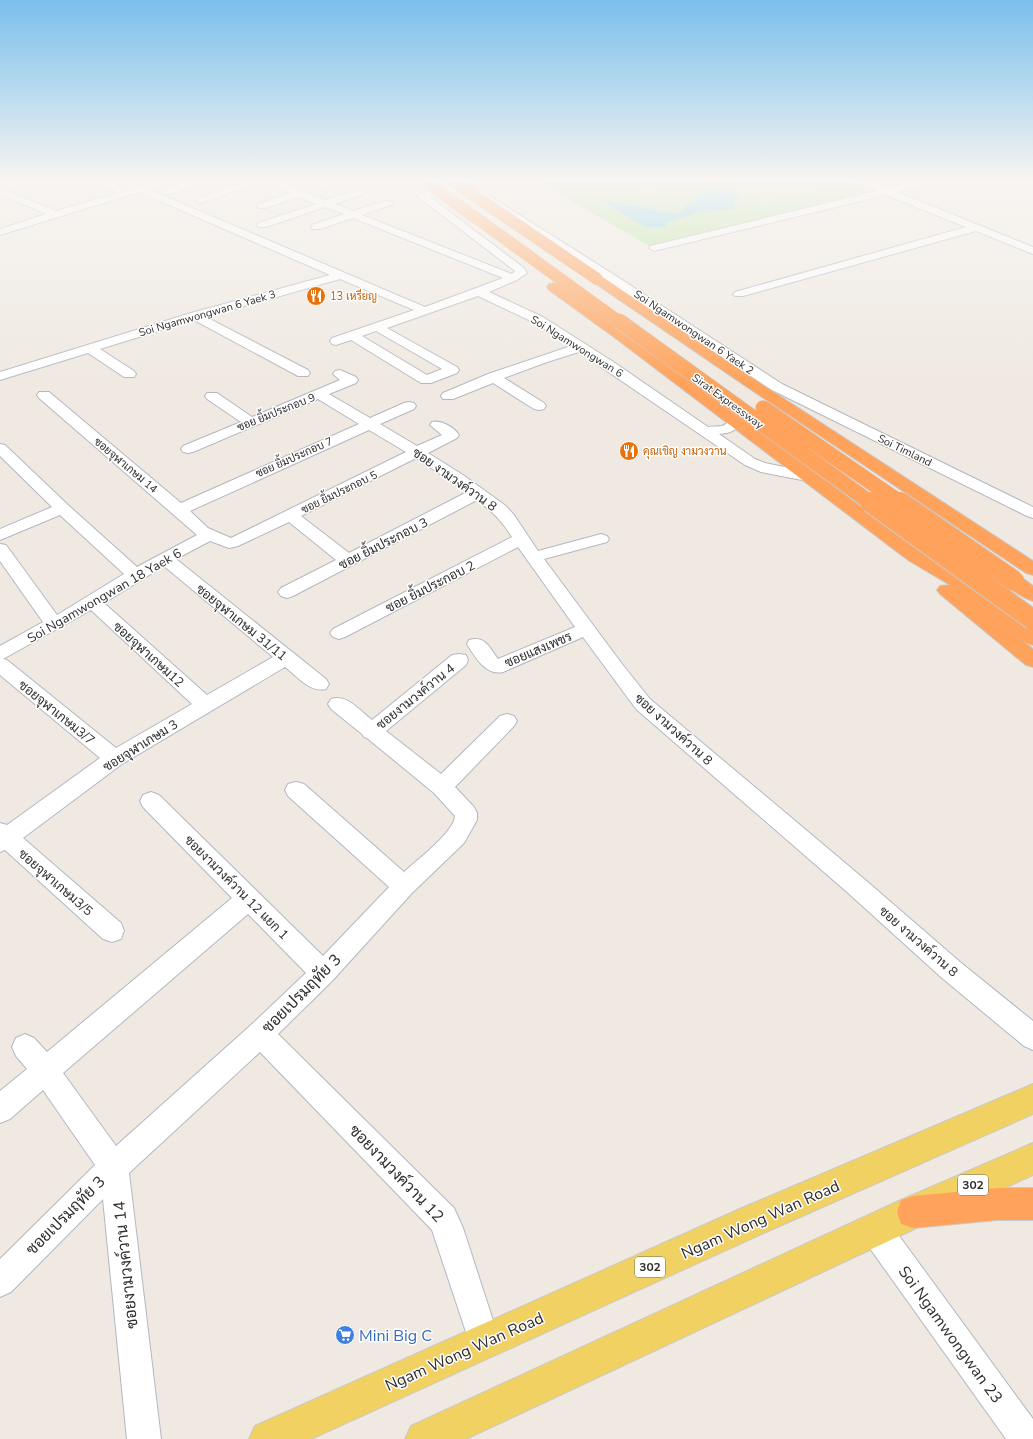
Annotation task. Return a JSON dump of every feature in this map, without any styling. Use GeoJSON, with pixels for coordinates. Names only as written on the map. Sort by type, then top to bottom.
{"type":"FeatureCollection","features":[{"type":"Feature","properties":{"kind":"highway"},"geometry":{"type":"LineString","coordinates":[[503,248],[553,287],[812,477],[915,556],[956,580],[1030,630]]}},
{"type":"Feature","properties":{"kind":"highway","name":"Sirat Expressway"},"geometry":{"type":"LineString","coordinates":[[509,248],[1030,630]]}},
{"type":"Feature","properties":{"kind":"highway","name":"Sirat Expressway"},"geometry":{"type":"LineString","coordinates":[[536,248],[1033,594]]}},
{"type":"Feature","properties":{"kind":"highway"},"geometry":{"type":"LineString","coordinates":[[559,248],[593,270],[661,323],[769,389],[1033,569]]}},
{"type":"Feature","properties":{"kind":"highway"},"geometry":{"type":"LineString","coordinates":[[619,334],[618,328],[628,321],[645,320],[661,323]]}},
{"type":"Feature","properties":{"kind":"highway"},"geometry":{"type":"LineString","coordinates":[[915,556],[940,584],[1033,660]]}},
{"type":"Feature","properties":{"kind":"highway"},"geometry":{"type":"LineString","coordinates":[[913,1212],[998,1204],[1033,1204]]}},
{"type":"Feature","properties":{"kind":"main road","name":"Ngam Wong Wan Road"},"geometry":{"type":"LineString","coordinates":[[268,1439],[754,1220],[1033,1099]]}},
{"type":"Feature","properties":{"kind":"main road","name":"302"},"geometry":{"type":"LineString","coordinates":[[424,1439],[913,1212],[1033,1158]]}},
{"type":"Feature","properties":{"kind":"street"},"geometry":{"type":"LineString","coordinates":[[279,248],[425,311]]}},
{"type":"Feature","properties":{"kind":"street"},"geometry":{"type":"LineString","coordinates":[[438,248],[513,278]]}},
{"type":"Feature","properties":{"kind":"street"},"geometry":{"type":"LineString","coordinates":[[336,341],[479,292],[513,278],[521,273],[520,270],[491,248]]}},
{"type":"Feature","properties":{"kind":"street","name":"Soi Ngamwongwan 6 Yaek 2"},"geometry":{"type":"LineString","coordinates":[[570,248],[593,270],[769,389]]}},
{"type":"Feature","properties":{"kind":"street"},"geometry":{"type":"LineString","coordinates":[[739,294],[904,248]]}},
{"type":"Feature","properties":{"kind":"street"},"geometry":{"type":"LineString","coordinates":[[593,270],[609,261]]}},
{"type":"Feature","properties":{"kind":"street","name":"Soi Ngamwongwan 6 Yaek 3"},"geometry":{"type":"LineString","coordinates":[[0,376],[195,316],[341,274]]}},
{"type":"Feature","properties":{"kind":"street","name":"Soi Ngamwongwan 6"},"geometry":{"type":"LineString","coordinates":[[479,292],[539,320],[750,462],[761,467],[812,477]]}},
{"type":"Feature","properties":{"kind":"street"},"geometry":{"type":"LineString","coordinates":[[195,316],[303,373]]}},
{"type":"Feature","properties":{"kind":"street"},"geometry":{"type":"LineString","coordinates":[[352,335],[426,380],[452,370],[378,327]]}},
{"type":"Feature","properties":{"kind":"street"},"geometry":{"type":"LineString","coordinates":[[365,343],[390,334]]}},
{"type":"Feature","properties":{"kind":"street"},"geometry":{"type":"LineString","coordinates":[[448,396],[493,378],[581,347]]}},
{"type":"Feature","properties":{"kind":"street"},"geometry":{"type":"LineString","coordinates":[[89,348],[129,374]]}},
{"type":"Feature","properties":{"kind":"street","name":"ซอย ยิ้มประกอบ 9"},"geometry":{"type":"LineString","coordinates":[[188,449],[351,380],[340,374]]}},
{"type":"Feature","properties":{"kind":"street"},"geometry":{"type":"LineString","coordinates":[[493,378],[539,406]]}},
{"type":"Feature","properties":{"kind":"street","name":"Soi Timland"},"geometry":{"type":"LineString","coordinates":[[769,389],[1033,513]]}},
{"type":"Feature","properties":{"kind":"street","name":"ซอย งามวงค์วาน 8"},"geometry":{"type":"LineString","coordinates":[[318,394],[418,453],[500,509],[508,518],[521,539],[615,670],[643,704],[849,879],[951,970],[1033,1037]]}},
{"type":"Feature","properties":{"kind":"street","name":"ซอยจุฬาเกษม 14"},"geometry":{"type":"LineString","coordinates":[[44,395],[208,535]]}},
{"type":"Feature","properties":{"kind":"street"},"geometry":{"type":"LineString","coordinates":[[212,396],[251,422]]}},
{"type":"Feature","properties":{"kind":"street","name":"ซอย ยิ้มประกอบ 7"},"geometry":{"type":"LineString","coordinates":[[179,510],[409,406]]}},
{"type":"Feature","properties":{"kind":"street"},"geometry":{"type":"LineString","coordinates":[[705,431],[730,428],[736,422]]}},
{"type":"Feature","properties":{"kind":"street","name":"ซอย ยิ้มประกอบ 5"},"geometry":{"type":"LineString","coordinates":[[208,535],[229,543],[235,543],[452,436],[437,426]]}},
{"type":"Feature","properties":{"kind":"street"},"geometry":{"type":"LineString","coordinates":[[0,448],[62,508],[135,575]]}},
{"type":"Feature","properties":{"kind":"street","name":"ซอย ยิ้มประกอบ 3"},"geometry":{"type":"LineString","coordinates":[[287,592],[478,493]]}},
{"type":"Feature","properties":{"kind":"street"},"geometry":{"type":"LineString","coordinates":[[0,534],[62,508]]}},
{"type":"Feature","properties":{"kind":"street"},"geometry":{"type":"LineString","coordinates":[[291,516],[348,561]]}},
{"type":"Feature","properties":{"kind":"street","name":"Soi Ngamwongwan 18 Yaek 6"},"geometry":{"type":"LineString","coordinates":[[0,654],[93,602],[135,575],[208,535]]}},
{"type":"Feature","properties":{"kind":"street","name":"ซอย ยิ้มประกอบ 2"},"geometry":{"type":"LineString","coordinates":[[339,633],[521,539]]}},
{"type":"Feature","properties":{"kind":"street"},"geometry":{"type":"LineString","coordinates":[[534,557],[600,539]]}},
{"type":"Feature","properties":{"kind":"street"},"geometry":{"type":"LineString","coordinates":[[0,550],[54,624]]}},
{"type":"Feature","properties":{"kind":"street","name":"ซอยจุฬาเกษม 31/11"},"geometry":{"type":"LineString","coordinates":[[165,559],[320,684]]}},
{"type":"Feature","properties":{"kind":"street","name":"ซอยจุฬาเกษม12"},"geometry":{"type":"LineString","coordinates":[[93,602],[206,705]]}},
{"type":"Feature","properties":{"kind":"street","name":"ซอยแสงเพชร"},"geometry":{"type":"LineString","coordinates":[[476,644],[496,667],[586,629]]}},
{"type":"Feature","properties":{"kind":"street","name":"ซอยจุฬาเกษม 3"},"geometry":{"type":"LineString","coordinates":[[2,838],[115,758],[286,658]]}},
{"type":"Feature","properties":{"kind":"street","name":"ซอยงามวงค์วาน 4"},"geometry":{"type":"LineString","coordinates":[[371,732],[459,660]]}},
{"type":"Feature","properties":{"kind":"street","name":"ซอยจุฬาเกษม3/7"},"geometry":{"type":"LineString","coordinates":[[0,665],[115,758]]}},
{"type":"Feature","properties":{"kind":"street","name":"ซอยเปรมฤทัย 3"},"geometry":{"type":"LineString","coordinates":[[0,1281],[114,1167],[260,1034],[323,973],[404,886],[456,837],[466,820],[466,813],[442,787],[371,732],[338,704]]}},
{"type":"Feature","properties":{"kind":"street"},"geometry":{"type":"LineString","coordinates":[[442,787],[507,721]]}},
{"type":"Feature","properties":{"kind":"street"},"geometry":{"type":"LineString","coordinates":[[296,790],[404,886]]}},
{"type":"Feature","properties":{"kind":"street","name":"ซอยงามวงค์วาน 12 แยก 1"},"geometry":{"type":"LineString","coordinates":[[151,801],[323,973]]}},
{"type":"Feature","properties":{"kind":"street","name":"ซอยจุฬาเกษม3/5"},"geometry":{"type":"LineString","coordinates":[[2,838],[112,931]]}},
{"type":"Feature","properties":{"kind":"street"},"geometry":{"type":"LineString","coordinates":[[0,1109],[248,899]]}},
{"type":"Feature","properties":{"kind":"street","name":"ซอยงามวงค์วาน 12"},"geometry":{"type":"LineString","coordinates":[[260,1034],[443,1219],[448,1228],[484,1342]]}},
{"type":"Feature","properties":{"kind":"street","name":"ซอยงามวงค์วาน 14"},"geometry":{"type":"LineString","coordinates":[[25,1047],[45,1070],[114,1167],[144,1439]]}},
{"type":"Feature","properties":{"kind":"street","name":"Soi Ngamwongwan 23"},"geometry":{"type":"LineString","coordinates":[[875,1230],[1027,1439]]}},
{"type":"Feature","properties":{"kind":"place","name":"13 เหรียญ"},"geometry":{"type":"Point","coordinates":[316,296]}},
{"type":"Feature","properties":{"kind":"place","name":"คุณเชิญ งามวงวาน"},"geometry":{"type":"Point","coordinates":[629,451]}},
{"type":"Feature","properties":{"kind":"place","name":"Mini Big C"},"geometry":{"type":"Point","coordinates":[345,1335]}}]}
